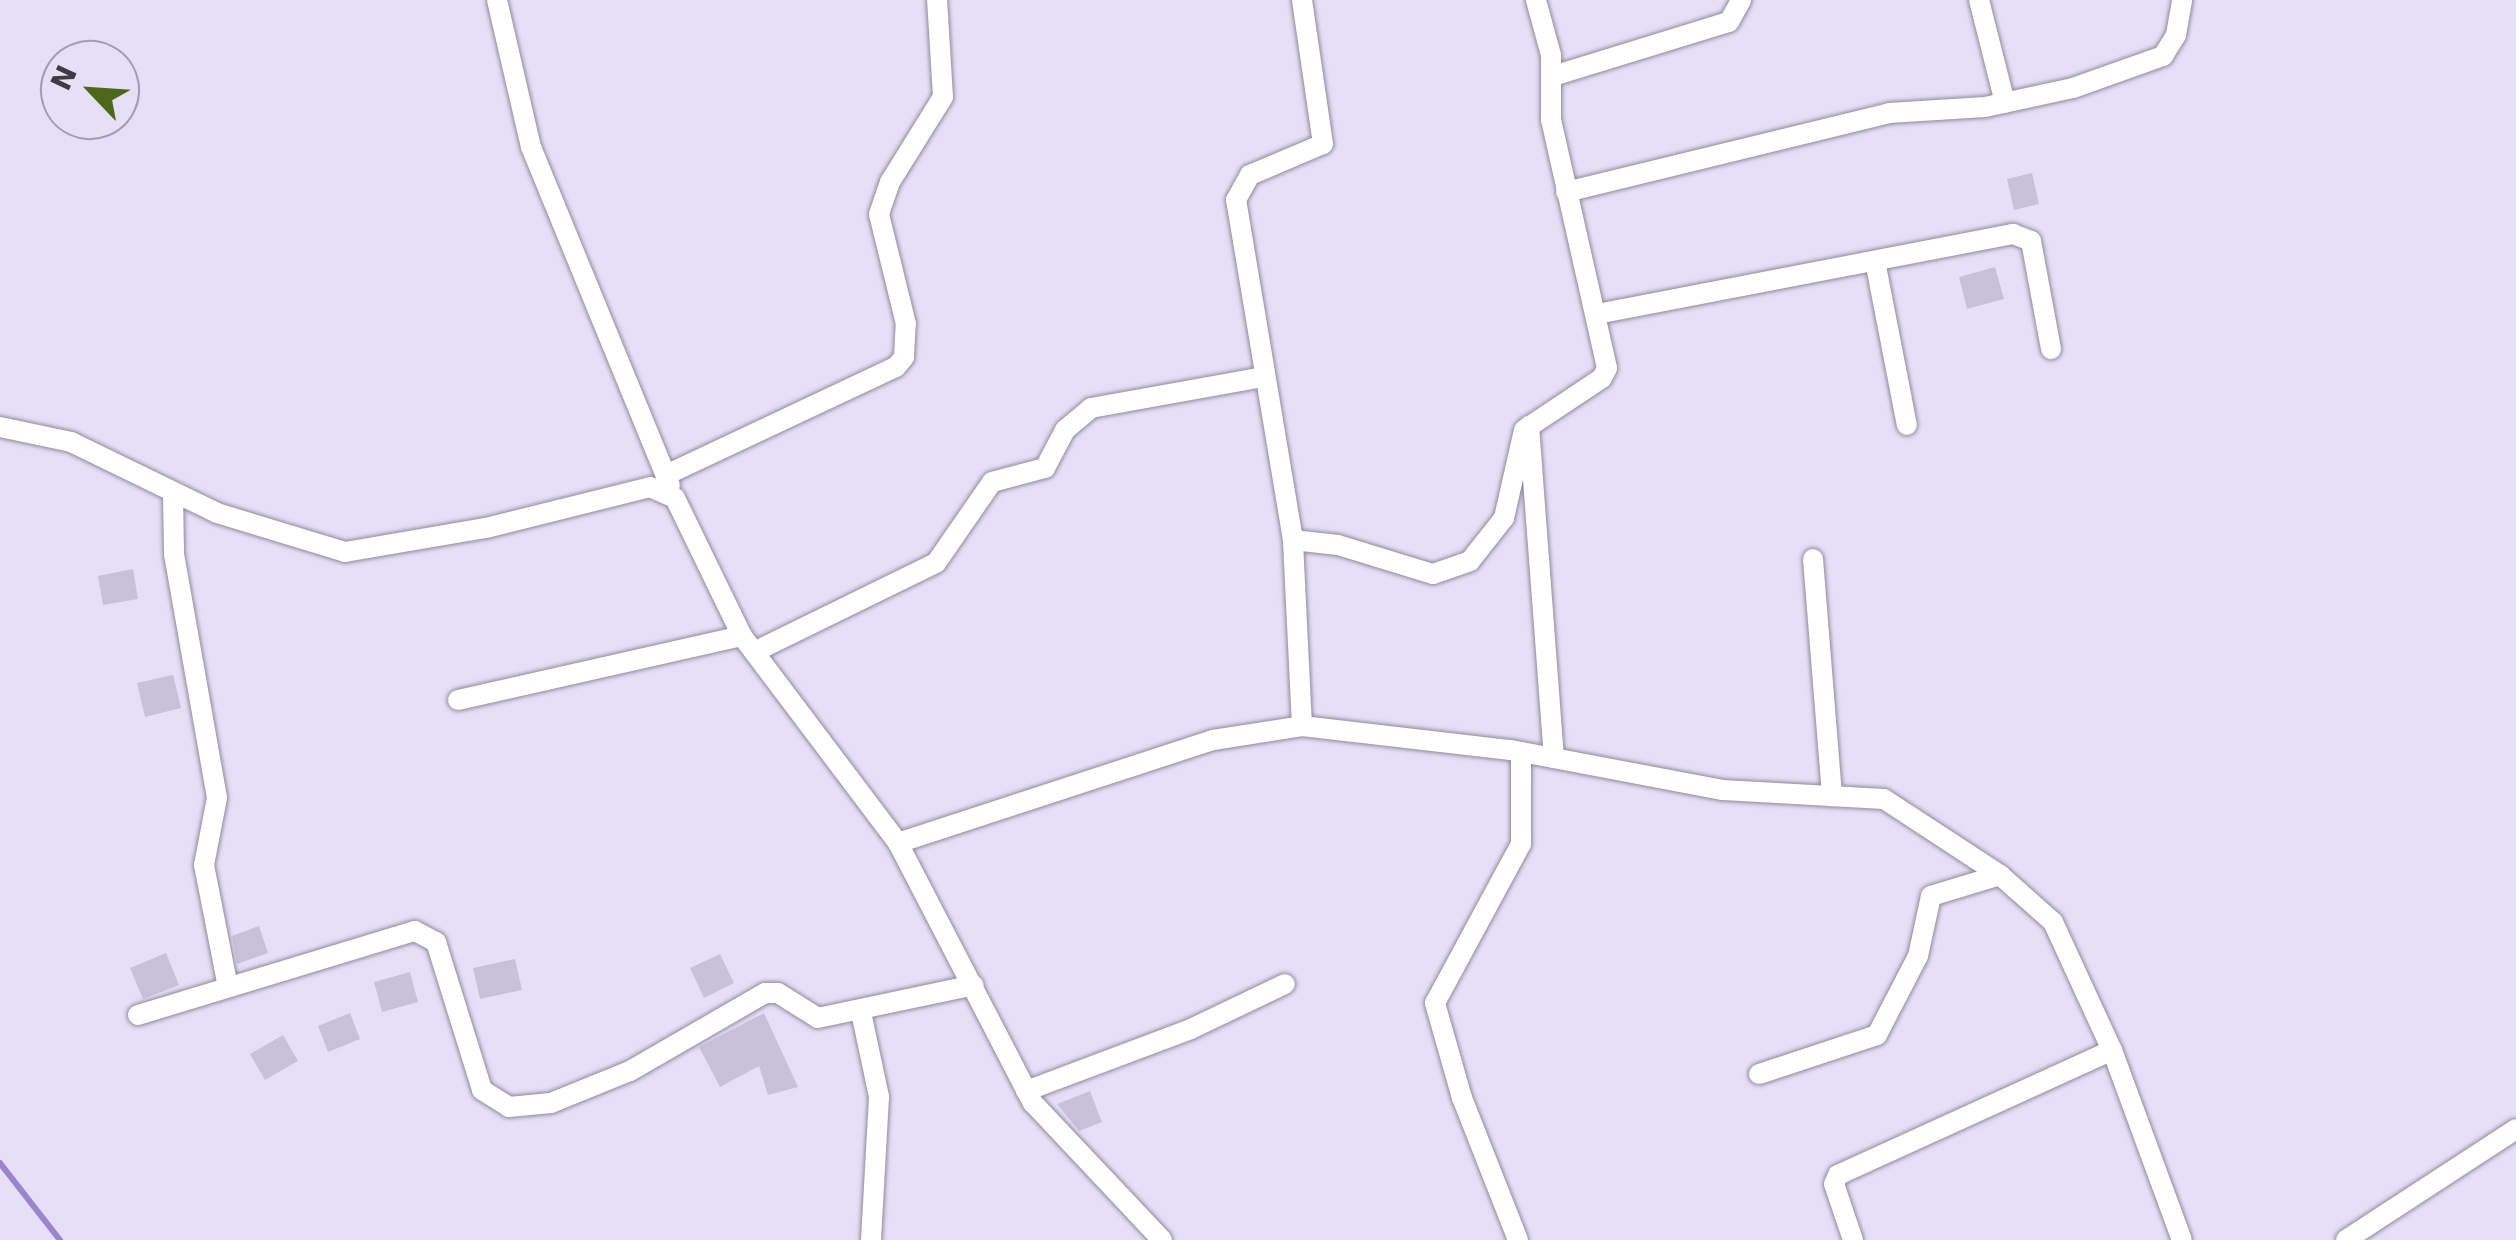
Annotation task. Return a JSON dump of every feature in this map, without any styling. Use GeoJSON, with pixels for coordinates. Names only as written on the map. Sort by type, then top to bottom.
{"type":"FeatureCollection","features":[{"type":"Feature","properties":{"kind":"street"},"geometry":{"type":"LineString","coordinates":[[497,0],[531,147],[675,498],[748,644],[898,843],[1026,1091],[1162,1240]]}},
{"type":"Feature","properties":{"kind":"street"},"geometry":{"type":"LineString","coordinates":[[666,476],[896,367],[904,357],[906,324],[879,214],[890,182],[943,97],[937,0]]}},
{"type":"Feature","properties":{"kind":"street"},"geometry":{"type":"LineString","coordinates":[[1302,0],[1323,144],[1250,175],[1236,200],[1293,540],[1302,726]]}},
{"type":"Feature","properties":{"kind":"street"},"geometry":{"type":"LineString","coordinates":[[1293,540],[1338,545],[1400,568],[1449,571],[1489,543],[1504,518],[1518,440],[1529,426],[1602,378],[1607,368],[1551,120],[1553,76],[1536,0]]}},
{"type":"Feature","properties":{"kind":"street"},"geometry":{"type":"LineString","coordinates":[[1553,76],[1730,22],[1741,0]]}},
{"type":"Feature","properties":{"kind":"street"},"geometry":{"type":"LineString","coordinates":[[1979,0],[2006,104]]}},
{"type":"Feature","properties":{"kind":"street"},"geometry":{"type":"LineString","coordinates":[[1566,192],[1889,113],[2006,104],[2163,56],[2176,35],[2182,0]]}},
{"type":"Feature","properties":{"kind":"street"},"geometry":{"type":"LineString","coordinates":[[1597,314],[1876,260],[2024,237],[2031,241],[2052,349]]}},
{"type":"Feature","properties":{"kind":"street"},"geometry":{"type":"LineString","coordinates":[[1876,260],[1907,425]]}},
{"type":"Feature","properties":{"kind":"street"},"geometry":{"type":"LineString","coordinates":[[458,700],[748,644],[936,563],[992,482],[1044,468],[1065,430],[1091,408],[1263,377]]}},
{"type":"Feature","properties":{"kind":"street"},"geometry":{"type":"LineString","coordinates":[[1529,426],[1554,758]]}},
{"type":"Feature","properties":{"kind":"street"},"geometry":{"type":"LineString","coordinates":[[0,427],[86,448],[173,494],[346,552],[486,528],[650,486],[675,498]]}},
{"type":"Feature","properties":{"kind":"street"},"geometry":{"type":"LineString","coordinates":[[173,494],[174,554],[216,798],[204,865],[228,988]]}},
{"type":"Feature","properties":{"kind":"street"},"geometry":{"type":"LineString","coordinates":[[1814,559],[1832,796]]}},
{"type":"Feature","properties":{"kind":"street"},"geometry":{"type":"LineString","coordinates":[[898,843],[1213,740],[1302,726],[1521,752],[1723,790],[1898,804],[2000,875],[2053,922],[2112,1050],[2182,1240]]}},
{"type":"Feature","properties":{"kind":"street"},"geometry":{"type":"LineString","coordinates":[[1518,1240],[1462,1098],[1435,1003],[1521,844],[1521,752]]}},
{"type":"Feature","properties":{"kind":"street"},"geometry":{"type":"LineString","coordinates":[[1760,1074],[1876,1035],[1918,956],[1931,896],[2000,875]]}},
{"type":"Feature","properties":{"kind":"street"},"geometry":{"type":"LineString","coordinates":[[138,1015],[415,931],[436,942],[482,1090],[509,1107],[551,1103],[630,1071],[750,996],[778,992],[818,1018],[974,986]]}},
{"type":"Feature","properties":{"kind":"street"},"geometry":{"type":"LineString","coordinates":[[1026,1091],[1191,1028],[1284,984]]}},
{"type":"Feature","properties":{"kind":"street"},"geometry":{"type":"LineString","coordinates":[[861,1012],[878,1097],[871,1240]]}},
{"type":"Feature","properties":{"kind":"street"},"geometry":{"type":"LineString","coordinates":[[1853,1240],[1834,1184],[1838,1175],[2112,1050]]}},
{"type":"Feature","properties":{"kind":"street"},"geometry":{"type":"LineString","coordinates":[[2346,1240],[2516,1129]]}},
{"type":"Feature","properties":{"kind":"building"},"geometry":{"type":"Polygon","coordinates":[[[2032,173],[2039,204],[2014,210],[2007,179],[2032,173]]]}},
{"type":"Feature","properties":{"kind":"building"},"geometry":{"type":"Polygon","coordinates":[[[1995,267],[2004,299],[1967,309],[1959,277],[1995,267]]]}},
{"type":"Feature","properties":{"kind":"building"},"geometry":{"type":"Polygon","coordinates":[[[133,569],[138,599],[103,605],[98,576],[133,569]]]}},
{"type":"Feature","properties":{"kind":"building"},"geometry":{"type":"Polygon","coordinates":[[[173,675],[181,708],[145,717],[137,683],[173,675]]]}},
{"type":"Feature","properties":{"kind":"building"},"geometry":{"type":"Polygon","coordinates":[[[259,926],[268,953],[237,964],[232,936],[259,926]]]}},
{"type":"Feature","properties":{"kind":"building"},"geometry":{"type":"Polygon","coordinates":[[[166,953],[179,985],[143,999],[130,968],[166,953]]]}},
{"type":"Feature","properties":{"kind":"building"},"geometry":{"type":"Polygon","coordinates":[[[720,954],[734,983],[704,998],[690,968],[720,954]]]}},
{"type":"Feature","properties":{"kind":"building"},"geometry":{"type":"Polygon","coordinates":[[[515,959],[522,990],[480,999],[473,968],[515,959]]]}},
{"type":"Feature","properties":{"kind":"building"},"geometry":{"type":"Polygon","coordinates":[[[410,972],[418,1002],[382,1012],[374,982],[410,972]]]}},
{"type":"Feature","properties":{"kind":"building"},"geometry":{"type":"Polygon","coordinates":[[[350,1013],[360,1039],[328,1052],[318,1026],[350,1013]]]}},
{"type":"Feature","properties":{"kind":"building"},"geometry":{"type":"Polygon","coordinates":[[[764,1013],[798,1087],[768,1095],[759,1066],[720,1087],[699,1047],[764,1013]]]}},
{"type":"Feature","properties":{"kind":"building"},"geometry":{"type":"Polygon","coordinates":[[[283,1035],[298,1061],[265,1080],[250,1054],[283,1035]]]}},
{"type":"Feature","properties":{"kind":"building"},"geometry":{"type":"Polygon","coordinates":[[[1090,1091],[1102,1122],[1079,1131],[1057,1104],[1090,1091]]]}},
{"type":"Feature","properties":{"kind":"waterway"},"geometry":{"type":"LineString","coordinates":[[0,1163],[60,1240]]}}]}
